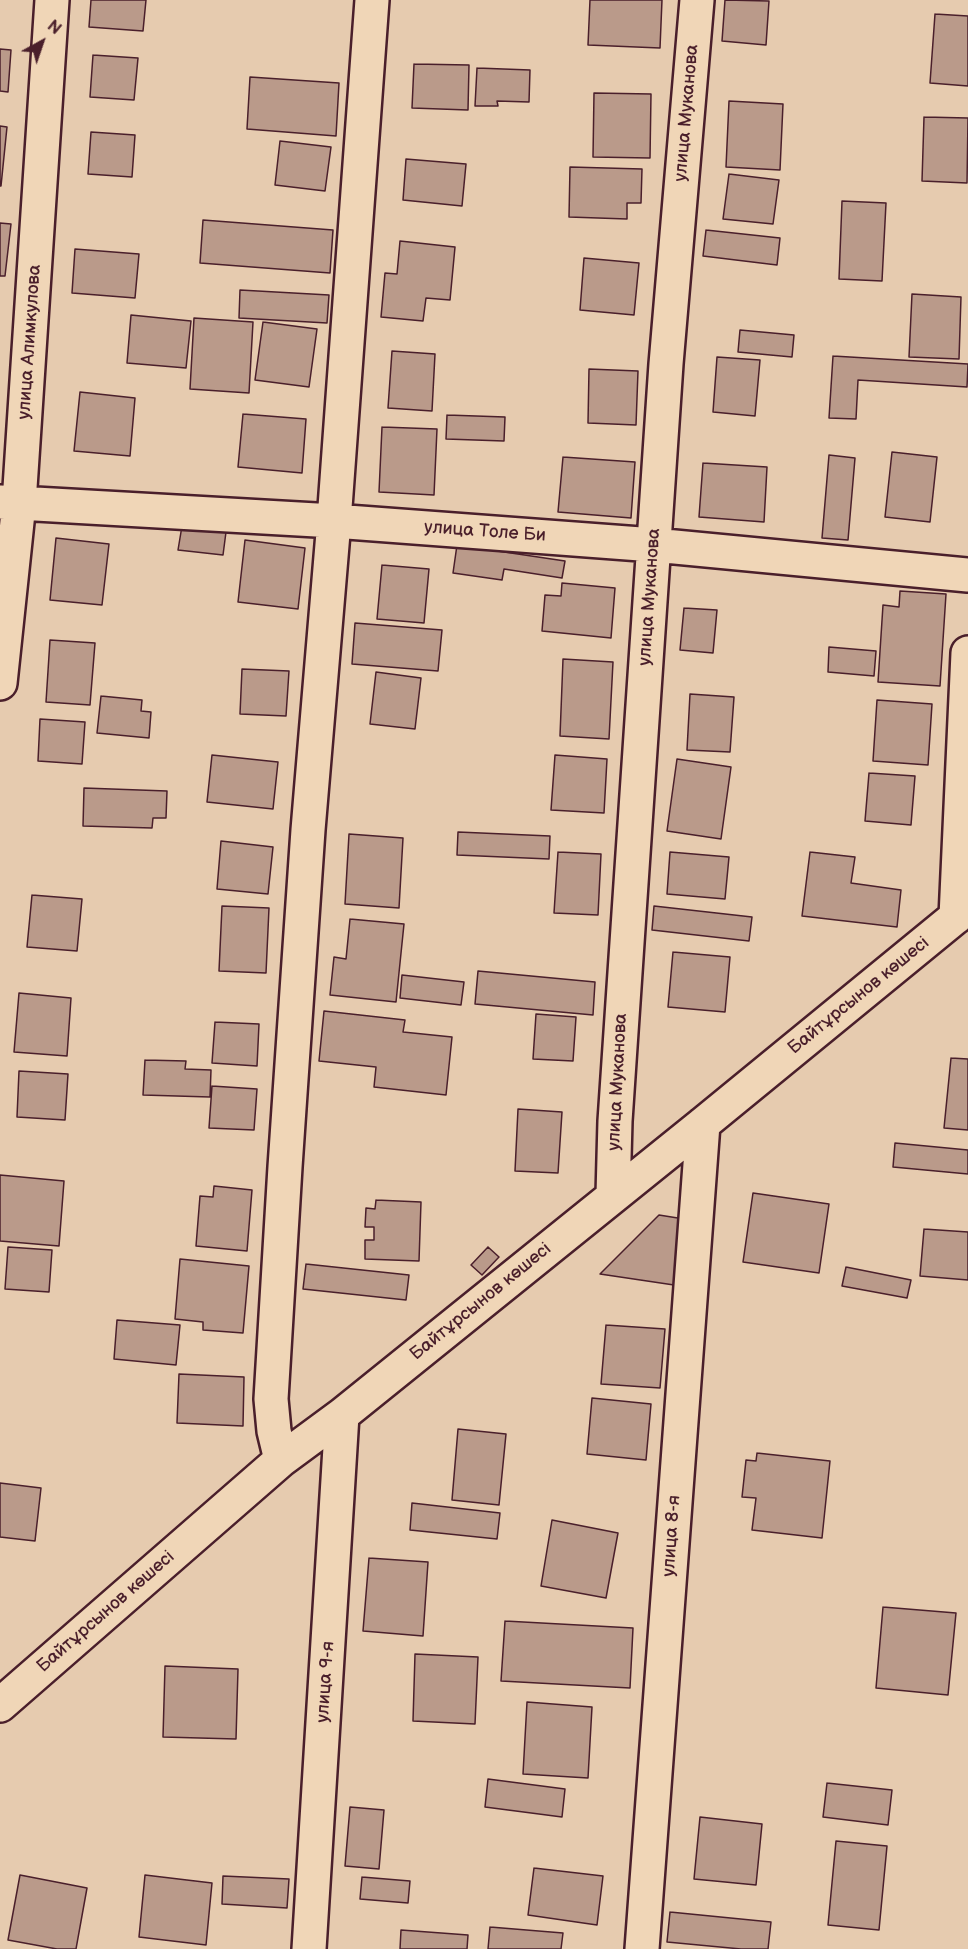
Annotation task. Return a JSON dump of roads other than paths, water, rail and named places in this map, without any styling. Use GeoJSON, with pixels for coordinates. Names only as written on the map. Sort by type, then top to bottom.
{"type":"FeatureCollection","features":[{"type":"Feature","properties":{"kind":"street","name":"улица Алимкулова"},"geometry":{"type":"LineString","coordinates":[[0,683],[9,503],[52,0]]}},
{"type":"Feature","properties":{"kind":"street"},"geometry":{"type":"LineString","coordinates":[[281,1460],[274,1431],[271,1399],[308,830],[334,520],[372,0]]}},
{"type":"Feature","properties":{"kind":"street","name":"улица Муканова"},"geometry":{"type":"LineString","coordinates":[[613,1195],[615,1121],[667,353],[697,0]]}},
{"type":"Feature","properties":{"kind":"street","name":"улица Толе Би"},"geometry":{"type":"LineString","coordinates":[[9,503],[334,520],[654,545],[968,575]]}},
{"type":"Feature","properties":{"kind":"street"},"geometry":{"type":"LineString","coordinates":[[962,912],[968,653]]}},
{"type":"Feature","properties":{"kind":"street","name":"Байтұрсынов көшесі"},"geometry":{"type":"LineString","coordinates":[[0,1705],[281,1460],[342,1415],[962,912]]}},
{"type":"Feature","properties":{"kind":"street","name":"улица 8-я"},"geometry":{"type":"LineString","coordinates":[[642,1949],[703,1124]]}},
{"type":"Feature","properties":{"kind":"street","name":"улица 9-я"},"geometry":{"type":"LineString","coordinates":[[309,1949],[342,1415]]}}]}
